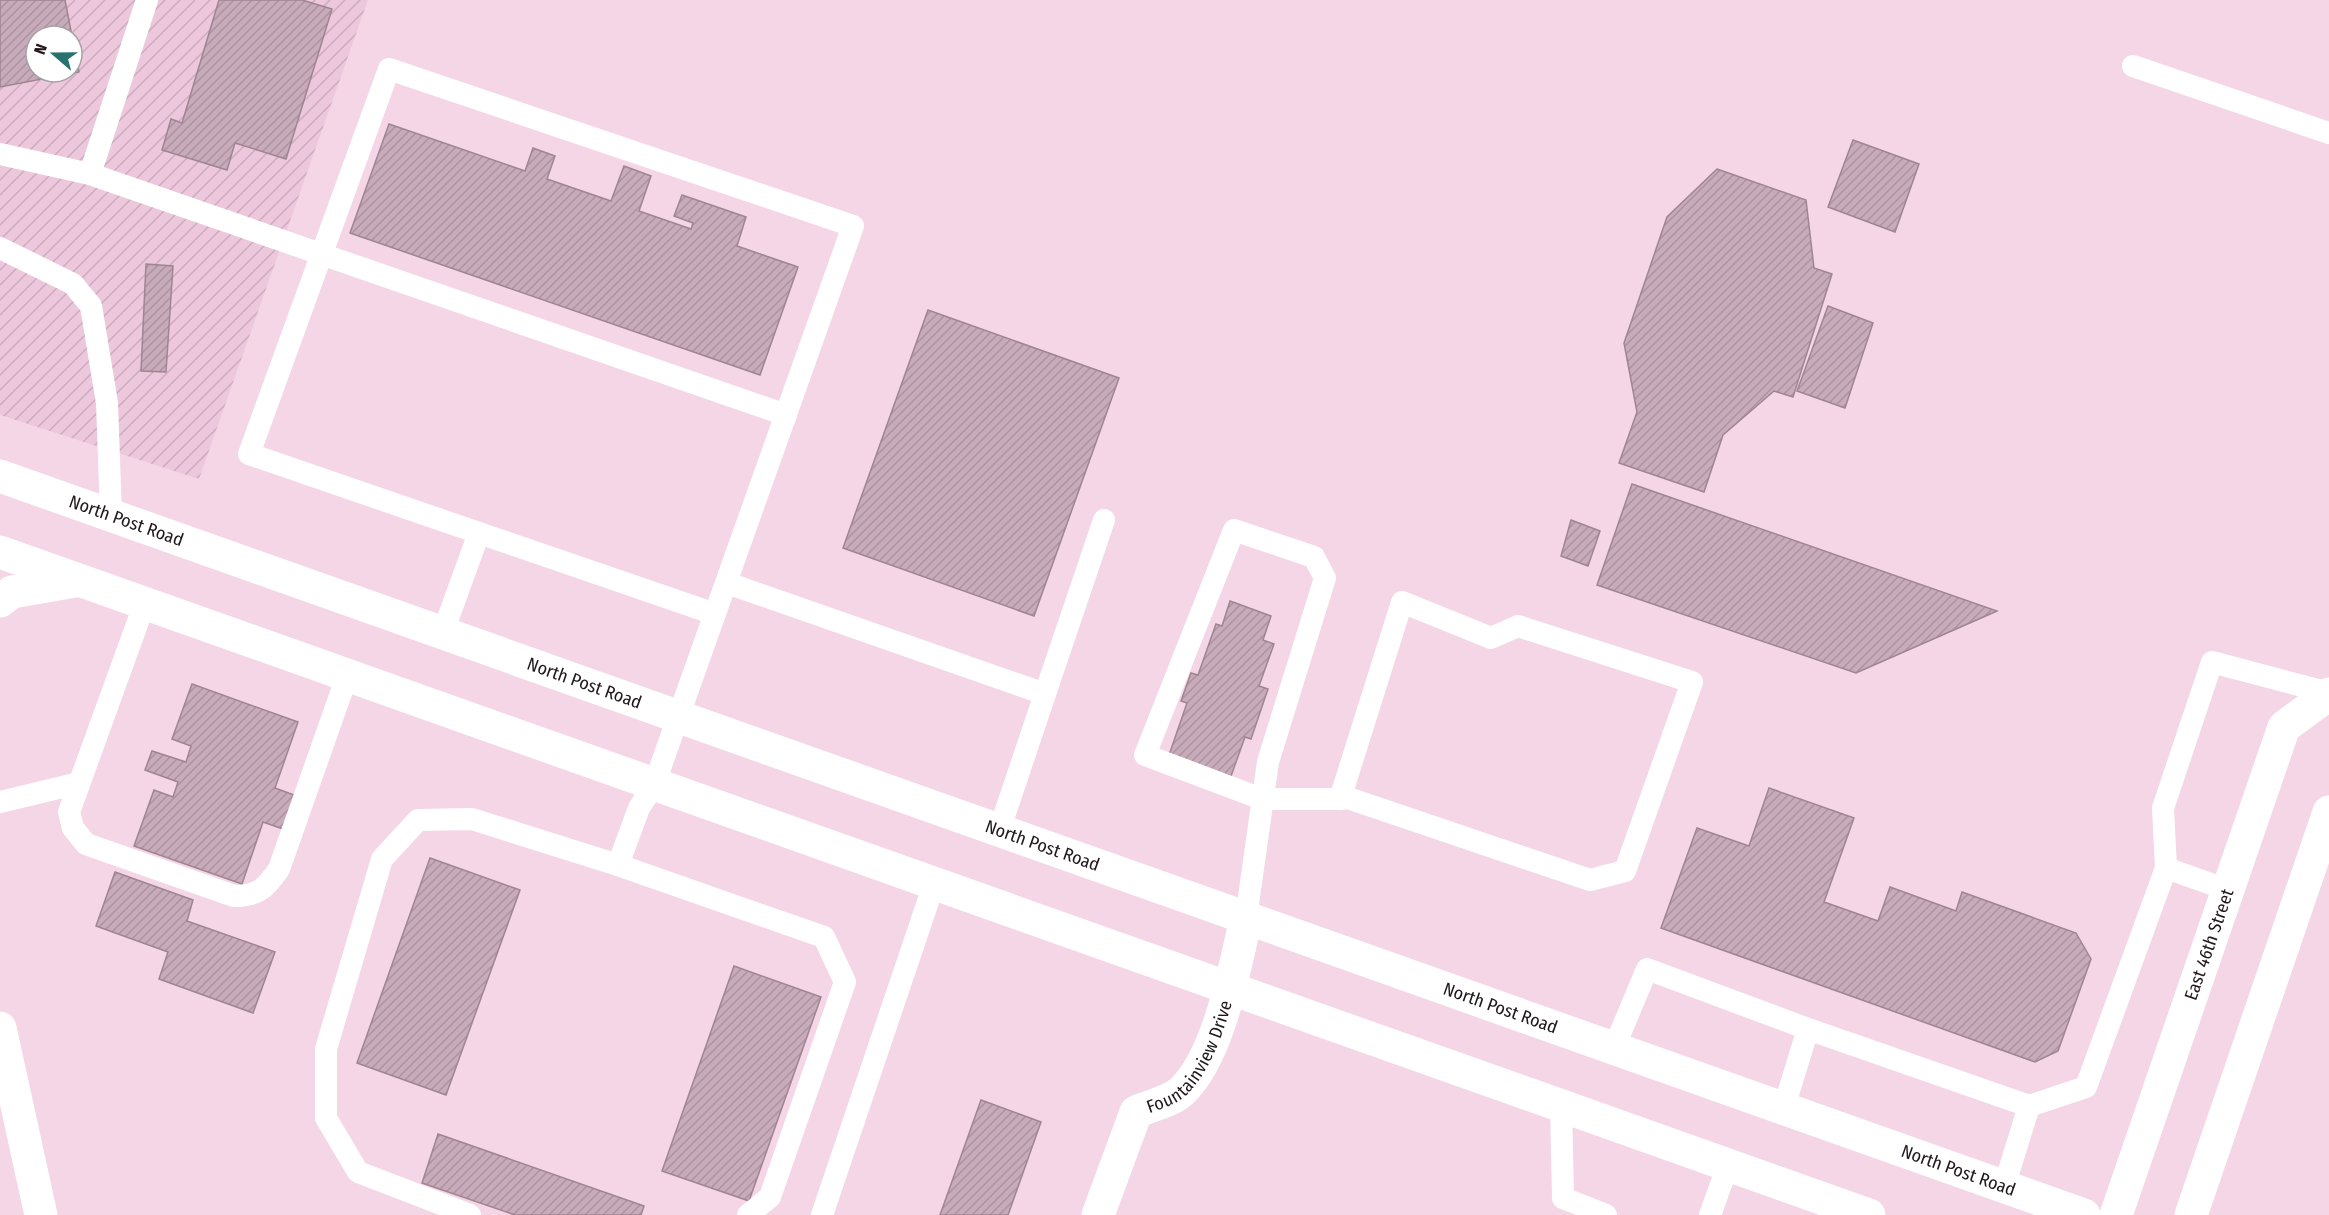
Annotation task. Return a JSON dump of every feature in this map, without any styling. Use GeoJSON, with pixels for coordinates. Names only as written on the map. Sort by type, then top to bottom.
{"type":"FeatureCollection","features":[{"type":"Feature","properties":{"kind":"main road","name":"North Post Road"},"geometry":{"type":"LineString","coordinates":[[0,476],[2084,1215]]}},
{"type":"Feature","properties":{"kind":"main road"},"geometry":{"type":"LineString","coordinates":[[0,552],[144,605],[1869,1215]]}},
{"type":"Feature","properties":{"kind":"main road"},"geometry":{"type":"LineString","coordinates":[[0,601],[12,592],[76,580]]}},
{"type":"Feature","properties":{"kind":"main road","name":"East 46th Street"},"geometry":{"type":"LineString","coordinates":[[2116,1215],[2284,727],[2329,693]]}},
{"type":"Feature","properties":{"kind":"main road"},"geometry":{"type":"LineString","coordinates":[[2191,1215],[2329,812]]}},
{"type":"Feature","properties":{"kind":"main road","name":"Fountainview Drive"},"geometry":{"type":"LineString","coordinates":[[1098,1215],[1136,1112],[1181,1092],[1205,1059],[1231,988],[1246,918]]}},
{"type":"Feature","properties":{"kind":"main road"},"geometry":{"type":"LineString","coordinates":[[0,1028],[41,1215]]}},
{"type":"Feature","properties":{"kind":"lane"},"geometry":{"type":"LineString","coordinates":[[90,174],[147,0]]}},
{"type":"Feature","properties":{"kind":"lane"},"geometry":{"type":"LineString","coordinates":[[2133,66],[2329,133]]}},
{"type":"Feature","properties":{"kind":"lane"},"geometry":{"type":"LineString","coordinates":[[618,865],[639,808],[654,785],[716,614],[853,226],[389,69],[249,454],[716,614]]}},
{"type":"Feature","properties":{"kind":"lane"},"geometry":{"type":"LineString","coordinates":[[0,154],[90,174],[786,415]]}},
{"type":"Feature","properties":{"kind":"lane"},"geometry":{"type":"LineString","coordinates":[[0,248],[73,284],[91,306],[107,403],[111,515]]}},
{"type":"Feature","properties":{"kind":"lane"},"geometry":{"type":"LineString","coordinates":[[999,831],[1104,520]]}},
{"type":"Feature","properties":{"kind":"lane"},"geometry":{"type":"LineString","coordinates":[[1246,918],[1262,799],[1268,762],[1325,578],[1314,557],[1234,530],[1145,755],[1262,799],[1340,799],[1348,798],[1590,880],[1625,871],[1692,682],[1518,626],[1491,639],[1402,602],[1340,799]]}},
{"type":"Feature","properties":{"kind":"lane"},"geometry":{"type":"LineString","coordinates":[[443,632],[479,534]]}},
{"type":"Feature","properties":{"kind":"lane"},"geometry":{"type":"LineString","coordinates":[[727,583],[1045,694]]}},
{"type":"Feature","properties":{"kind":"lane"},"geometry":{"type":"LineString","coordinates":[[144,605],[69,812],[73,828],[86,844],[234,896],[249,896],[266,889],[279,869],[347,676]]}},
{"type":"Feature","properties":{"kind":"lane"},"geometry":{"type":"LineString","coordinates":[[1614,1048],[1647,969],[1808,1029],[2029,1106],[2086,1087],[2166,868],[2163,808],[2212,662],[2329,693]]}},
{"type":"Feature","properties":{"kind":"lane"},"geometry":{"type":"LineString","coordinates":[[0,802],[79,783]]}},
{"type":"Feature","properties":{"kind":"lane"},"geometry":{"type":"LineString","coordinates":[[470,1215],[358,1172],[326,1118],[326,1049],[382,859],[418,820],[472,819],[618,865],[824,937],[845,982],[770,1197],[748,1215]]}},
{"type":"Feature","properties":{"kind":"lane"},"geometry":{"type":"LineString","coordinates":[[2166,868],[2228,890]]}},
{"type":"Feature","properties":{"kind":"lane"},"geometry":{"type":"LineString","coordinates":[[822,1215],[934,884]]}},
{"type":"Feature","properties":{"kind":"lane"},"geometry":{"type":"LineString","coordinates":[[1784,1107],[1808,1029]]}},
{"type":"Feature","properties":{"kind":"lane"},"geometry":{"type":"LineString","coordinates":[[1561,1105],[1563,1198],[1606,1215]]}},
{"type":"Feature","properties":{"kind":"lane"},"geometry":{"type":"LineString","coordinates":[[2004,1187],[2029,1106]]}},
{"type":"Feature","properties":{"kind":"lane"},"geometry":{"type":"LineString","coordinates":[[1710,1215],[1728,1165]]}},
{"type":"Feature","properties":{"kind":"shaded area"},"geometry":{"type":"Polygon","coordinates":[[[0,0],[368,0],[199,479],[0,415],[0,0]]]}},
{"type":"Feature","properties":{"kind":"building"},"geometry":{"type":"Polygon","coordinates":[[[0,0],[65,0],[70,24],[24,24],[24,82],[0,87],[0,0]]]}},
{"type":"Feature","properties":{"kind":"building"},"geometry":{"type":"Polygon","coordinates":[[[219,0],[302,0],[332,9],[286,159],[235,143],[227,170],[162,150],[171,119],[182,123],[219,0]]]}},
{"type":"Feature","properties":{"kind":"building"},"geometry":{"type":"Polygon","coordinates":[[[389,124],[525,171],[533,148],[555,156],[547,179],[611,201],[624,166],[651,176],[639,211],[691,229],[693,223],[674,216],[682,195],[746,217],[737,246],[798,267],[760,375],[350,233],[389,124]]]}},
{"type":"Feature","properties":{"kind":"building"},"geometry":{"type":"Polygon","coordinates":[[[1853,140],[1919,164],[1895,232],[1828,207],[1853,140]]]}},
{"type":"Feature","properties":{"kind":"building"},"geometry":{"type":"Polygon","coordinates":[[[1717,169],[1806,200],[1814,268],[1832,274],[1793,397],[1774,391],[1723,435],[1704,492],[1619,463],[1637,412],[1624,343],[1667,217],[1717,169]]]}},
{"type":"Feature","properties":{"kind":"building"},"geometry":{"type":"Polygon","coordinates":[[[146,264],[173,266],[166,372],[141,371],[146,264]]]}},
{"type":"Feature","properties":{"kind":"building"},"geometry":{"type":"Polygon","coordinates":[[[1828,306],[1873,323],[1845,408],[1797,391],[1828,306]]]}},
{"type":"Feature","properties":{"kind":"building"},"geometry":{"type":"Polygon","coordinates":[[[928,310],[1119,378],[1034,616],[843,548],[928,310]]]}},
{"type":"Feature","properties":{"kind":"building"},"geometry":{"type":"Polygon","coordinates":[[[1632,484],[1997,611],[1856,673],[1597,585],[1632,484]]]}},
{"type":"Feature","properties":{"kind":"building"},"geometry":{"type":"Polygon","coordinates":[[[1571,520],[1600,531],[1588,566],[1561,556],[1571,520]]]}},
{"type":"Feature","properties":{"kind":"building"},"geometry":{"type":"Polygon","coordinates":[[[1230,601],[1271,616],[1263,640],[1274,644],[1259,686],[1268,689],[1251,739],[1245,737],[1231,776],[1169,755],[1187,703],[1181,701],[1191,673],[1198,675],[1216,624],[1222,626],[1230,601]]]}},
{"type":"Feature","properties":{"kind":"building"},"geometry":{"type":"Polygon","coordinates":[[[192,684],[298,722],[275,788],[294,795],[283,829],[263,822],[242,884],[134,846],[154,790],[173,797],[178,782],[145,770],[152,751],[186,762],[191,746],[172,739],[192,684]]]}},
{"type":"Feature","properties":{"kind":"building"},"geometry":{"type":"Polygon","coordinates":[[[1769,788],[1854,818],[1824,902],[1878,921],[1890,887],[1956,911],[1962,892],[2076,933],[2091,959],[2058,1051],[2035,1062],[1661,928],[1697,828],[1749,846],[1769,788]]]}},
{"type":"Feature","properties":{"kind":"building"},"geometry":{"type":"Polygon","coordinates":[[[430,858],[520,890],[446,1095],[357,1063],[430,858]]]}},
{"type":"Feature","properties":{"kind":"building"},"geometry":{"type":"Polygon","coordinates":[[[115,872],[193,900],[187,921],[275,952],[253,1013],[159,979],[168,952],[96,926],[115,872]]]}},
{"type":"Feature","properties":{"kind":"building"},"geometry":{"type":"Polygon","coordinates":[[[734,966],[821,997],[749,1201],[662,1171],[734,966]]]}},
{"type":"Feature","properties":{"kind":"building"},"geometry":{"type":"Polygon","coordinates":[[[981,1100],[1041,1122],[1008,1215],[940,1215],[981,1100]]]}},
{"type":"Feature","properties":{"kind":"building"},"geometry":{"type":"Polygon","coordinates":[[[438,1134],[644,1206],[641,1215],[515,1215],[422,1183],[438,1134]]]}}]}
